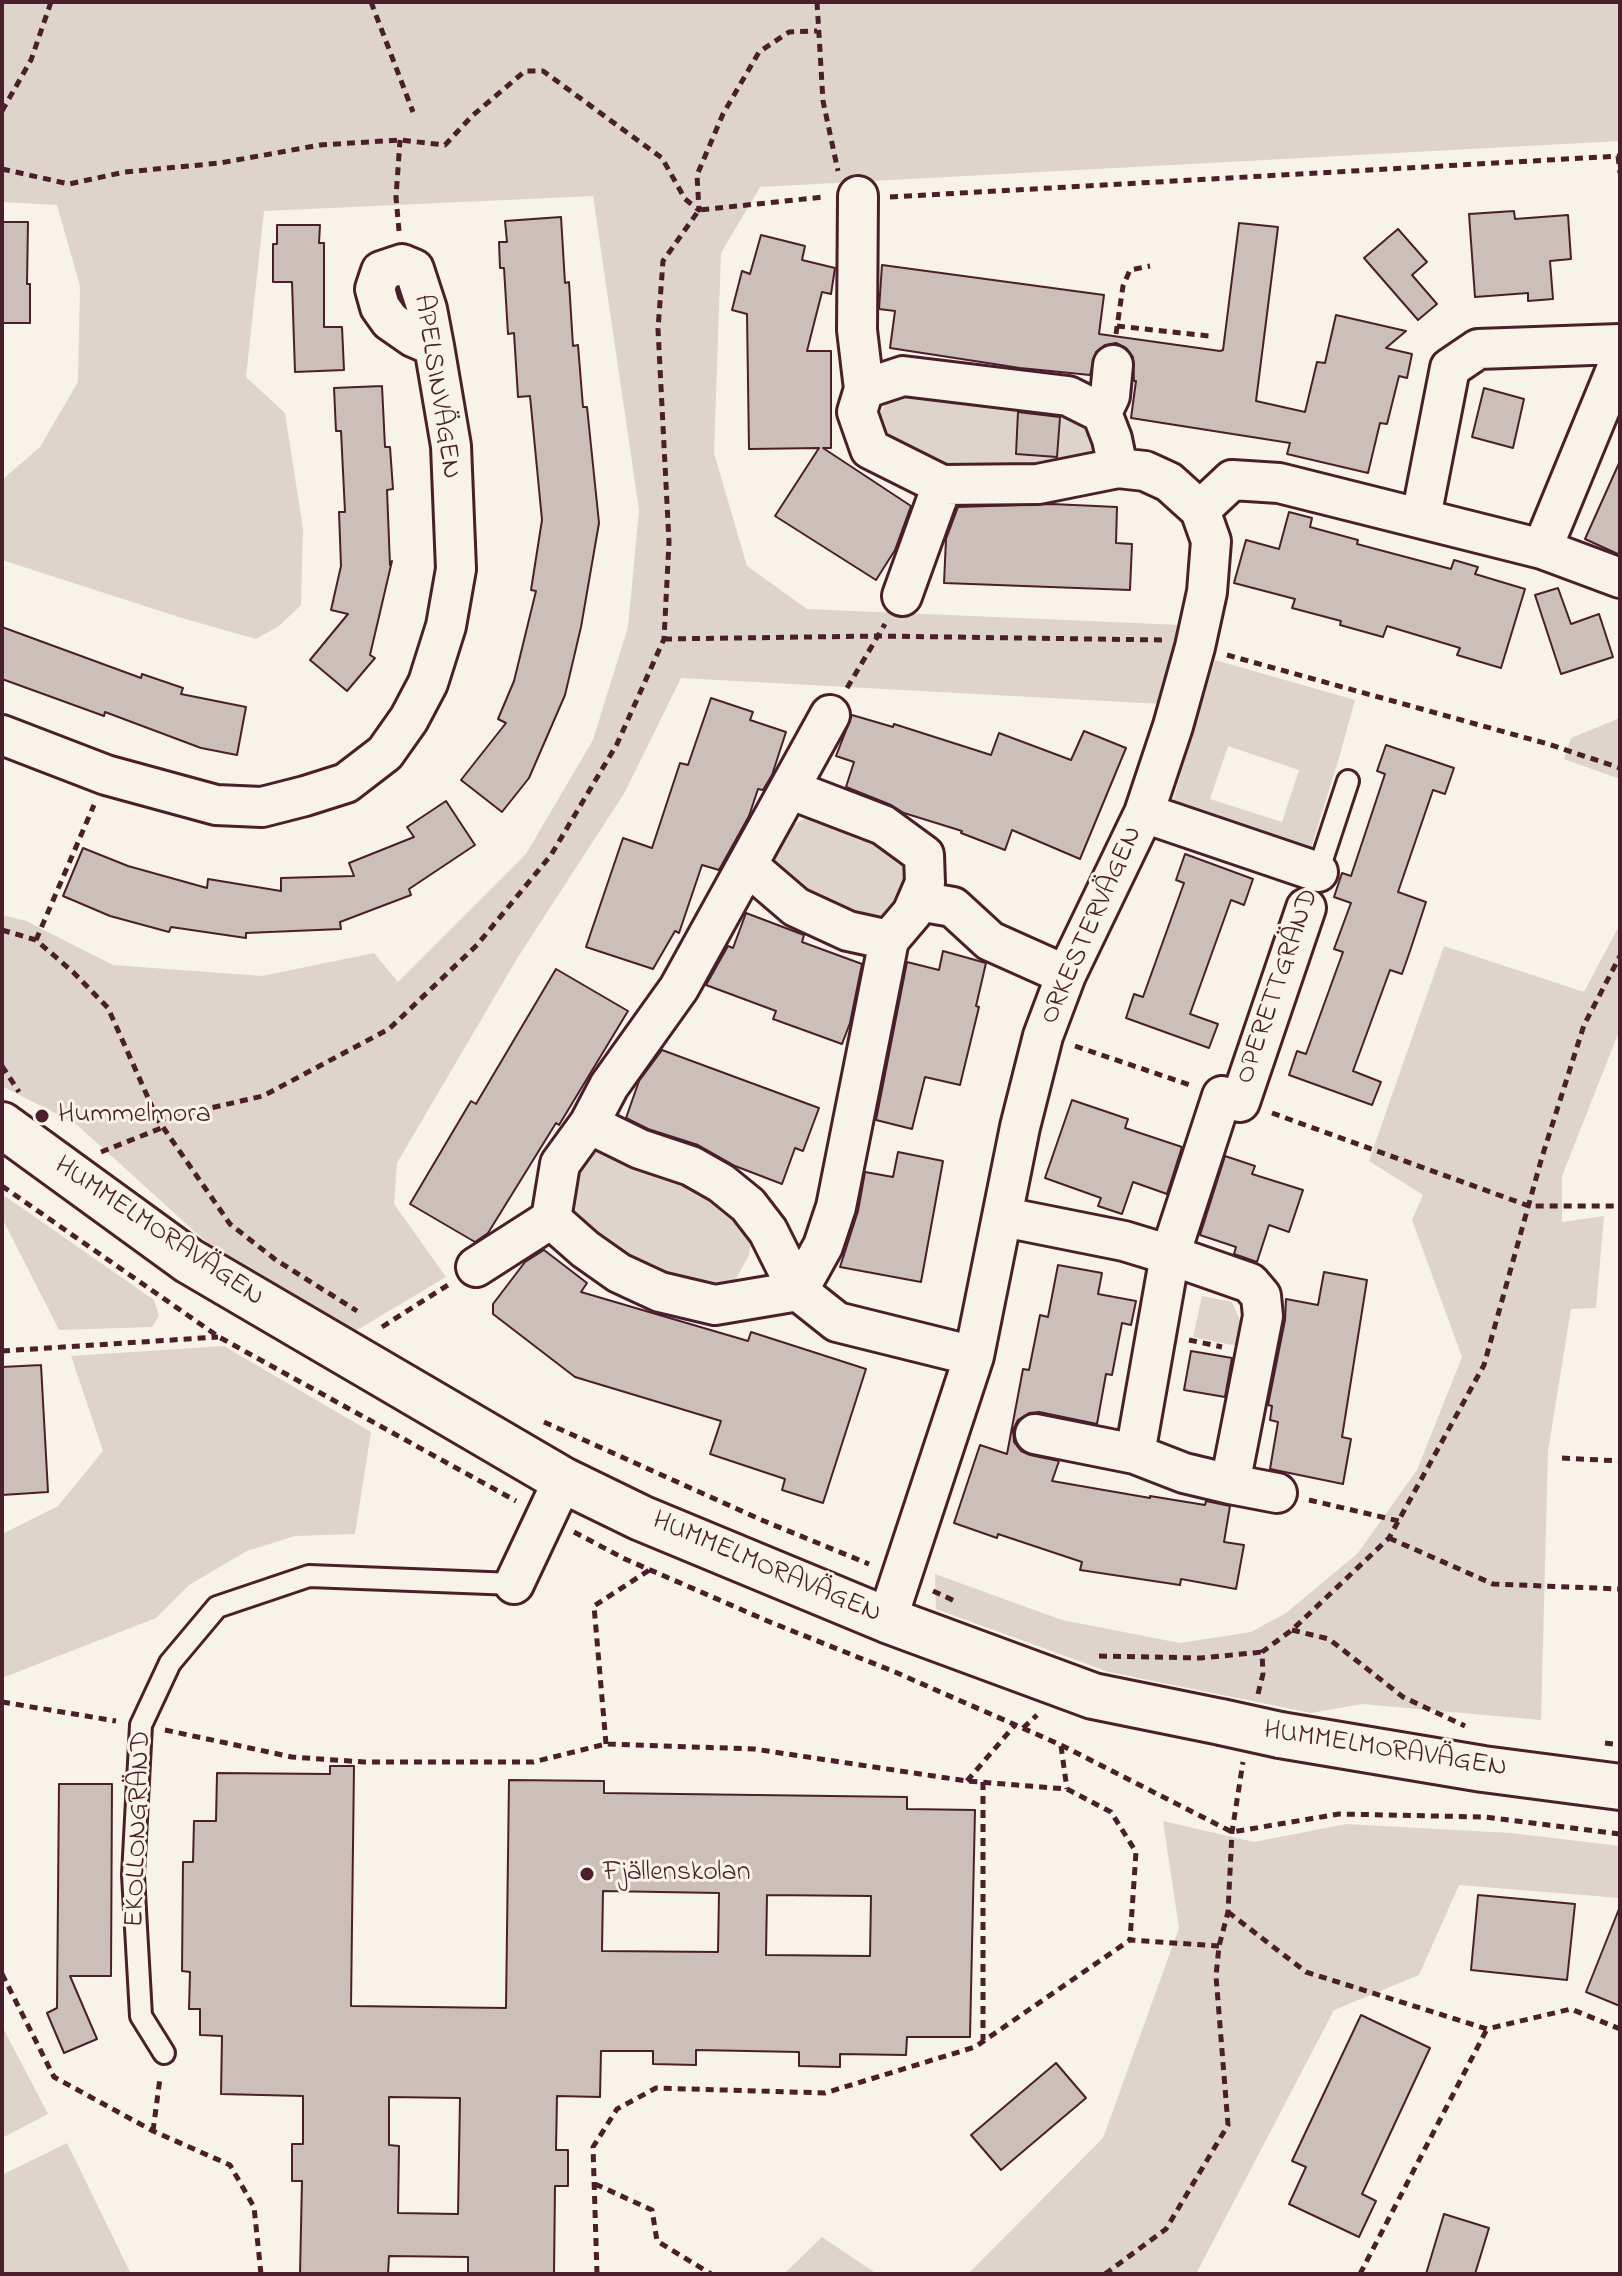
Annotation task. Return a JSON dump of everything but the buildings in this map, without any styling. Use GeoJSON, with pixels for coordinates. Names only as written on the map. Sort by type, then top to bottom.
{"type":"FeatureCollection","features":[{"type":"Feature","properties":{"kind":"street"},"geometry":{"type":"LineString","coordinates":[[851,196],[857,330],[864,389],[857,412],[870,449],[942,485],[1038,484],[1118,468],[1145,471],[1169,482],[1200,510],[1232,480],[1279,483],[1542,549],[1620,578]]}},
{"type":"Feature","properties":{"kind":"street","name":"APELSINVÄGEN"},"geometry":{"type":"LineString","coordinates":[[2,735],[106,775],[216,805],[262,807],[346,783],[385,753],[409,719],[428,683],[446,626],[456,569],[451,446],[427,309],[414,269]]}},
{"type":"Feature","properties":{"kind":"street"},"geometry":{"type":"LineString","coordinates":[[1421,517],[1450,368],[1478,349],[1620,344]]}},
{"type":"Feature","properties":{"kind":"street"},"geometry":{"type":"LineString","coordinates":[[1542,549],[1620,360]]}},
{"type":"Feature","properties":{"kind":"street"},"geometry":{"type":"LineString","coordinates":[[1102,413],[1110,396],[1113,365]]}},
{"type":"Feature","properties":{"kind":"street"},"geometry":{"type":"LineString","coordinates":[[864,389],[903,376],[1068,396],[1102,413],[1118,468]]}},
{"type":"Feature","properties":{"kind":"street"},"geometry":{"type":"LineString","coordinates":[[902,596],[942,485]]}},
{"type":"Feature","properties":{"kind":"street","name":"ORKESTERVÄGEN"},"geometry":{"type":"LineString","coordinates":[[887,1620],[974,1356],[1020,1127],[1043,1036],[1066,975],[1144,813],[1173,726],[1207,592],[1211,541],[1200,510]]}},
{"type":"Feature","properties":{"kind":"street"},"geometry":{"type":"LineString","coordinates":[[476,1267],[551,1219],[560,1164],[589,1124],[609,1086],[679,988],[830,715]]}},
{"type":"Feature","properties":{"kind":"street"},"geometry":{"type":"LineString","coordinates":[[789,789],[883,825],[924,855],[925,883],[912,913],[889,940],[836,1207],[823,1246],[798,1291]]}},
{"type":"Feature","properties":{"kind":"street","name":"OPERETTGRÄND"},"geometry":{"type":"LineString","coordinates":[[1144,813],[1318,872]]}},
{"type":"Feature","properties":{"kind":"street"},"geometry":{"type":"LineString","coordinates":[[747,865],[796,907],[848,931],[889,940]]}},
{"type":"Feature","properties":{"kind":"street"},"geometry":{"type":"LineString","coordinates":[[918,901],[953,907],[990,941],[1066,975]]}},
{"type":"Feature","properties":{"kind":"street","name":"OPERETTGRÄND"},"geometry":{"type":"LineString","coordinates":[[1135,1454],[1170,1255],[1306,908]]}},
{"type":"Feature","properties":{"kind":"street","name":"HUMMELMORAVÄGEN"},"geometry":{"type":"LineString","coordinates":[[14,1115],[189,1261],[563,1480],[641,1518],[887,1620],[1093,1696],[1483,1769],[1620,1787]]}},
{"type":"Feature","properties":{"kind":"street"},"geometry":{"type":"LineString","coordinates":[[589,1124],[640,1149],[691,1166],[721,1183],[748,1205],[768,1231],[798,1291],[837,1322],[974,1356]]}},
{"type":"Feature","properties":{"kind":"street"},"geometry":{"type":"LineString","coordinates":[[1004,1217],[1124,1241],[1250,1283],[1261,1296],[1263,1316],[1230,1484]]}},
{"type":"Feature","properties":{"kind":"street"},"geometry":{"type":"LineString","coordinates":[[551,1219],[619,1273],[660,1292],[715,1305],[798,1291]]}},
{"type":"Feature","properties":{"kind":"street"},"geometry":{"type":"LineString","coordinates":[[1035,1434],[1135,1454],[1184,1473],[1277,1493]]}},
{"type":"Feature","properties":{"kind":"street","name":"EKOLLONGRÄND"},"geometry":{"type":"LineString","coordinates":[[514,1584],[563,1480]]}},
{"type":"Feature","properties":{"kind":"lane","name":"OPERETTGRÄND"},"geometry":{"type":"LineString","coordinates":[[1306,908],[1348,781]]}},
{"type":"Feature","properties":{"kind":"lane","name":"EKOLLONGRÄND"},"geometry":{"type":"LineString","coordinates":[[164,2053],[141,2016],[133,1875],[141,1725],[170,1663],[217,1607],[309,1576],[514,1584]]}},
{"type":"Feature","properties":{"kind":"path"},"geometry":{"type":"LineString","coordinates":[[2,111],[31,60],[51,2]]}},
{"type":"Feature","properties":{"kind":"path"},"geometry":{"type":"LineString","coordinates":[[371,2],[413,112]]}},
{"type":"Feature","properties":{"kind":"path"},"geometry":{"type":"LineString","coordinates":[[817,2],[823,101],[851,196]]}},
{"type":"Feature","properties":{"kind":"path"},"geometry":{"type":"LineString","coordinates":[[158,1120],[263,1096],[389,1029],[477,945],[551,855],[617,744],[664,639],[669,542],[658,329],[663,261],[699,210],[697,175],[723,114],[759,52],[789,32],[817,31]]}},
{"type":"Feature","properties":{"kind":"path"},"geometry":{"type":"LineString","coordinates":[[2,169],[69,184],[125,172],[220,163],[320,145],[400,140],[445,145],[472,116],[525,71],[543,71],[662,158],[685,199],[699,210],[851,196],[881,198],[1619,156],[1620,173]]}},
{"type":"Feature","properties":{"kind":"path"},"geometry":{"type":"LineString","coordinates":[[400,140],[396,197],[399,237],[414,269]]}},
{"type":"Feature","properties":{"kind":"path"},"geometry":{"type":"LineString","coordinates":[[1113,365],[1123,286],[1130,270],[1150,266]]}},
{"type":"Feature","properties":{"kind":"path"},"geometry":{"type":"LineString","coordinates":[[1117,326],[1209,336]]}},
{"type":"Feature","properties":{"kind":"path"},"geometry":{"type":"LineString","coordinates":[[830,715],[902,596]]}},
{"type":"Feature","properties":{"kind":"path"},"geometry":{"type":"LineString","coordinates":[[664,639],[878,636],[1166,640],[1548,744],[1620,768]]}},
{"type":"Feature","properties":{"kind":"path"},"geometry":{"type":"LineString","coordinates":[[36,940],[106,775]]}},
{"type":"Feature","properties":{"kind":"path"},"geometry":{"type":"LineString","coordinates":[[2,930],[36,940],[108,1008],[158,1120],[230,1224],[276,1260],[395,1335]]}},
{"type":"Feature","properties":{"kind":"path"},"geometry":{"type":"LineString","coordinates":[[1092,1656],[1201,1658],[1262,1652],[1292,1630],[1389,1538],[1484,1365],[1542,1157],[1584,1025],[1620,956]]}},
{"type":"Feature","properties":{"kind":"path"},"geometry":{"type":"LineString","coordinates":[[1043,1036],[1231,1099],[1529,1206],[1620,1206]]}},
{"type":"Feature","properties":{"kind":"path"},"geometry":{"type":"LineString","coordinates":[[2,1066],[14,1115]]}},
{"type":"Feature","properties":{"kind":"path"},"geometry":{"type":"LineString","coordinates":[[96,1153],[164,1127]]}},
{"type":"Feature","properties":{"kind":"path"},"geometry":{"type":"LineString","coordinates":[[382,1327],[476,1267]]}},
{"type":"Feature","properties":{"kind":"path"},"geometry":{"type":"LineString","coordinates":[[1157,1334],[1257,1353]]}},
{"type":"Feature","properties":{"kind":"path"},"geometry":{"type":"LineString","coordinates":[[2,1351],[219,1337]]}},
{"type":"Feature","properties":{"kind":"path"},"geometry":{"type":"LineString","coordinates":[[542,1421],[764,1521],[968,1607]]}},
{"type":"Feature","properties":{"kind":"path"},"geometry":{"type":"LineString","coordinates":[[1562,1458],[1620,1461]]}},
{"type":"Feature","properties":{"kind":"path"},"geometry":{"type":"LineString","coordinates":[[1277,1493],[1399,1521]]}},
{"type":"Feature","properties":{"kind":"path"},"geometry":{"type":"LineString","coordinates":[[1389,1538],[1493,1584],[1620,1589]]}},
{"type":"Feature","properties":{"kind":"path"},"geometry":{"type":"LineString","coordinates":[[606,1744],[594,1606],[651,1569]]}},
{"type":"Feature","properties":{"kind":"path"},"geometry":{"type":"LineString","coordinates":[[1292,1630],[1329,1639],[1403,1697],[1474,1730]]}},
{"type":"Feature","properties":{"kind":"path"},"geometry":{"type":"LineString","coordinates":[[1105,2274],[1166,2229],[1228,2125],[1216,1976],[1219,1946],[1228,1912],[1232,1832],[1263,1674],[1262,1652]]}},
{"type":"Feature","properties":{"kind":"path"},"geometry":{"type":"LineString","coordinates":[[2,1702],[141,1725],[292,1757],[364,1762],[533,1762],[606,1744],[754,1749],[967,1781],[1067,1789],[1111,1812],[1136,1852],[1130,1940]]}},
{"type":"Feature","properties":{"kind":"path"},"geometry":{"type":"LineString","coordinates":[[1023,1728],[1038,1715]]}},
{"type":"Feature","properties":{"kind":"path"},"geometry":{"type":"LineString","coordinates":[[967,1781],[1015,1725]]}},
{"type":"Feature","properties":{"kind":"path"},"geometry":{"type":"LineString","coordinates":[[1591,1742],[1620,1745]]}},
{"type":"Feature","properties":{"kind":"path"},"geometry":{"type":"LineString","coordinates":[[1061,1745],[1067,1789]]}},
{"type":"Feature","properties":{"kind":"path"},"geometry":{"type":"LineString","coordinates":[[983,1782],[983,2041]]}},
{"type":"Feature","properties":{"kind":"path"},"geometry":{"type":"LineString","coordinates":[[1228,1912],[1306,1972],[1487,2029],[1571,2009],[1620,2029]]}},
{"type":"Feature","properties":{"kind":"path"},"geometry":{"type":"LineString","coordinates":[[597,2274],[593,2147],[617,2109],[656,2088],[825,2093],[975,2047],[1130,1940],[1219,1946]]}},
{"type":"Feature","properties":{"kind":"path"},"geometry":{"type":"LineString","coordinates":[[2,1974],[54,2077],[153,2131],[230,2165],[254,2207],[261,2274]]}},
{"type":"Feature","properties":{"kind":"path"},"geometry":{"type":"LineString","coordinates":[[1360,2274],[1487,2029]]}},
{"type":"Feature","properties":{"kind":"path"},"geometry":{"type":"LineString","coordinates":[[153,2131],[164,2053]]}},
{"type":"Feature","properties":{"kind":"path"},"geometry":{"type":"LineString","coordinates":[[595,2184],[652,2210],[657,2241],[711,2274]]}},
{"type":"Feature","properties":{"kind":"shaded area"},"geometry":{"type":"Polygon","coordinates":[[[2,2],[1620,2],[1620,141],[760,187],[721,253],[714,453],[747,566],[807,609],[1182,625],[1161,704],[681,678],[625,792],[518,957],[397,1163],[394,1204],[446,1277],[347,1336],[224,1258],[76,1124],[2,1086],[2,915],[26,921],[113,965],[262,976],[374,953],[398,982],[526,854],[593,740],[628,627],[639,510],[593,196],[264,211],[246,377],[285,413],[303,529],[301,605],[279,626],[256,639],[2,560],[2,480],[40,447],[78,382],[80,286],[57,205],[2,202],[2,2]]]}},
{"type":"Feature","properties":{"kind":"shaded area"},"geometry":{"type":"Polygon","coordinates":[[[891,395],[1066,403],[1101,438],[1106,465],[937,468],[899,450],[880,432],[881,412],[891,395]]]}},
{"type":"Feature","properties":{"kind":"shaded area"},"geometry":{"type":"Polygon","coordinates":[[[1215,660],[1355,700],[1311,848],[1295,856],[1189,821],[1173,800],[1215,660]],[[1228,746],[1210,799],[1282,822],[1299,770],[1228,746]]]}},
{"type":"Feature","properties":{"kind":"shaded area"},"geometry":{"type":"Polygon","coordinates":[[[1620,718],[1620,779],[1564,759],[1571,738],[1620,718]]]}},
{"type":"Feature","properties":{"kind":"shaded area"},"geometry":{"type":"Polygon","coordinates":[[[810,816],[902,850],[908,870],[897,911],[880,927],[781,879],[771,856],[789,827],[810,816]]]}},
{"type":"Feature","properties":{"kind":"shaded area"},"geometry":{"type":"Polygon","coordinates":[[[1620,924],[1620,1029],[1562,1176],[1562,1222],[1604,1216],[1596,1308],[1571,1309],[1548,1451],[1541,1720],[1362,1704],[1311,1713],[1109,1672],[936,1609],[935,1574],[1062,1620],[1180,1643],[1251,1632],[1286,1613],[1358,1553],[1417,1470],[1462,1357],[1412,1220],[1423,1195],[1369,1161],[1444,946],[1584,992],[1620,924]]]}},
{"type":"Feature","properties":{"kind":"shaded area"},"geometry":{"type":"Polygon","coordinates":[[[599,1142],[683,1175],[752,1233],[749,1255],[732,1286],[717,1296],[640,1269],[578,1226],[563,1190],[599,1142]]]}},
{"type":"Feature","properties":{"kind":"shaded area"},"geometry":{"type":"Polygon","coordinates":[[[2,1194],[154,1300],[159,1316],[152,1327],[59,1330],[2,1218],[2,1194]]]}},
{"type":"Feature","properties":{"kind":"shaded area"},"geometry":{"type":"Polygon","coordinates":[[[1202,1296],[1232,1302],[1241,1323],[1237,1346],[1193,1337],[1202,1296]]]}},
{"type":"Feature","properties":{"kind":"shaded area"},"geometry":{"type":"Polygon","coordinates":[[[224,1346],[371,1432],[355,1534],[295,1536],[247,1551],[189,1585],[156,1618],[2,1678],[2,1534],[58,1506],[103,1451],[71,1356],[224,1346]]]}},
{"type":"Feature","properties":{"kind":"shaded area"},"geometry":{"type":"Polygon","coordinates":[[[1163,1821],[1254,1842],[1346,1824],[1511,1833],[1620,1846],[1620,1898],[1459,1885],[1419,1975],[1334,2010],[1196,2274],[968,2274],[1103,2138],[1179,1928],[1163,1821]]]}},
{"type":"Feature","properties":{"kind":"shaded area"},"geometry":{"type":"Polygon","coordinates":[[[2,2026],[48,2114],[2,2138],[2,2026]]]}},
{"type":"Feature","properties":{"kind":"shaded area"},"geometry":{"type":"Polygon","coordinates":[[[67,2143],[131,2274],[2,2274],[2,2175],[67,2143]]]}},
{"type":"Feature","properties":{"kind":"shaded area"},"geometry":{"type":"Polygon","coordinates":[[[822,2237],[877,2274],[784,2274],[822,2237]]]}},
{"type":"Feature","properties":{"kind":"place","name":"Hummelmora"},"geometry":{"type":"Point","coordinates":[42,1116]}},
{"type":"Feature","properties":{"kind":"place","name":"Fjällenskolan"},"geometry":{"type":"Point","coordinates":[587,1874]}}]}
